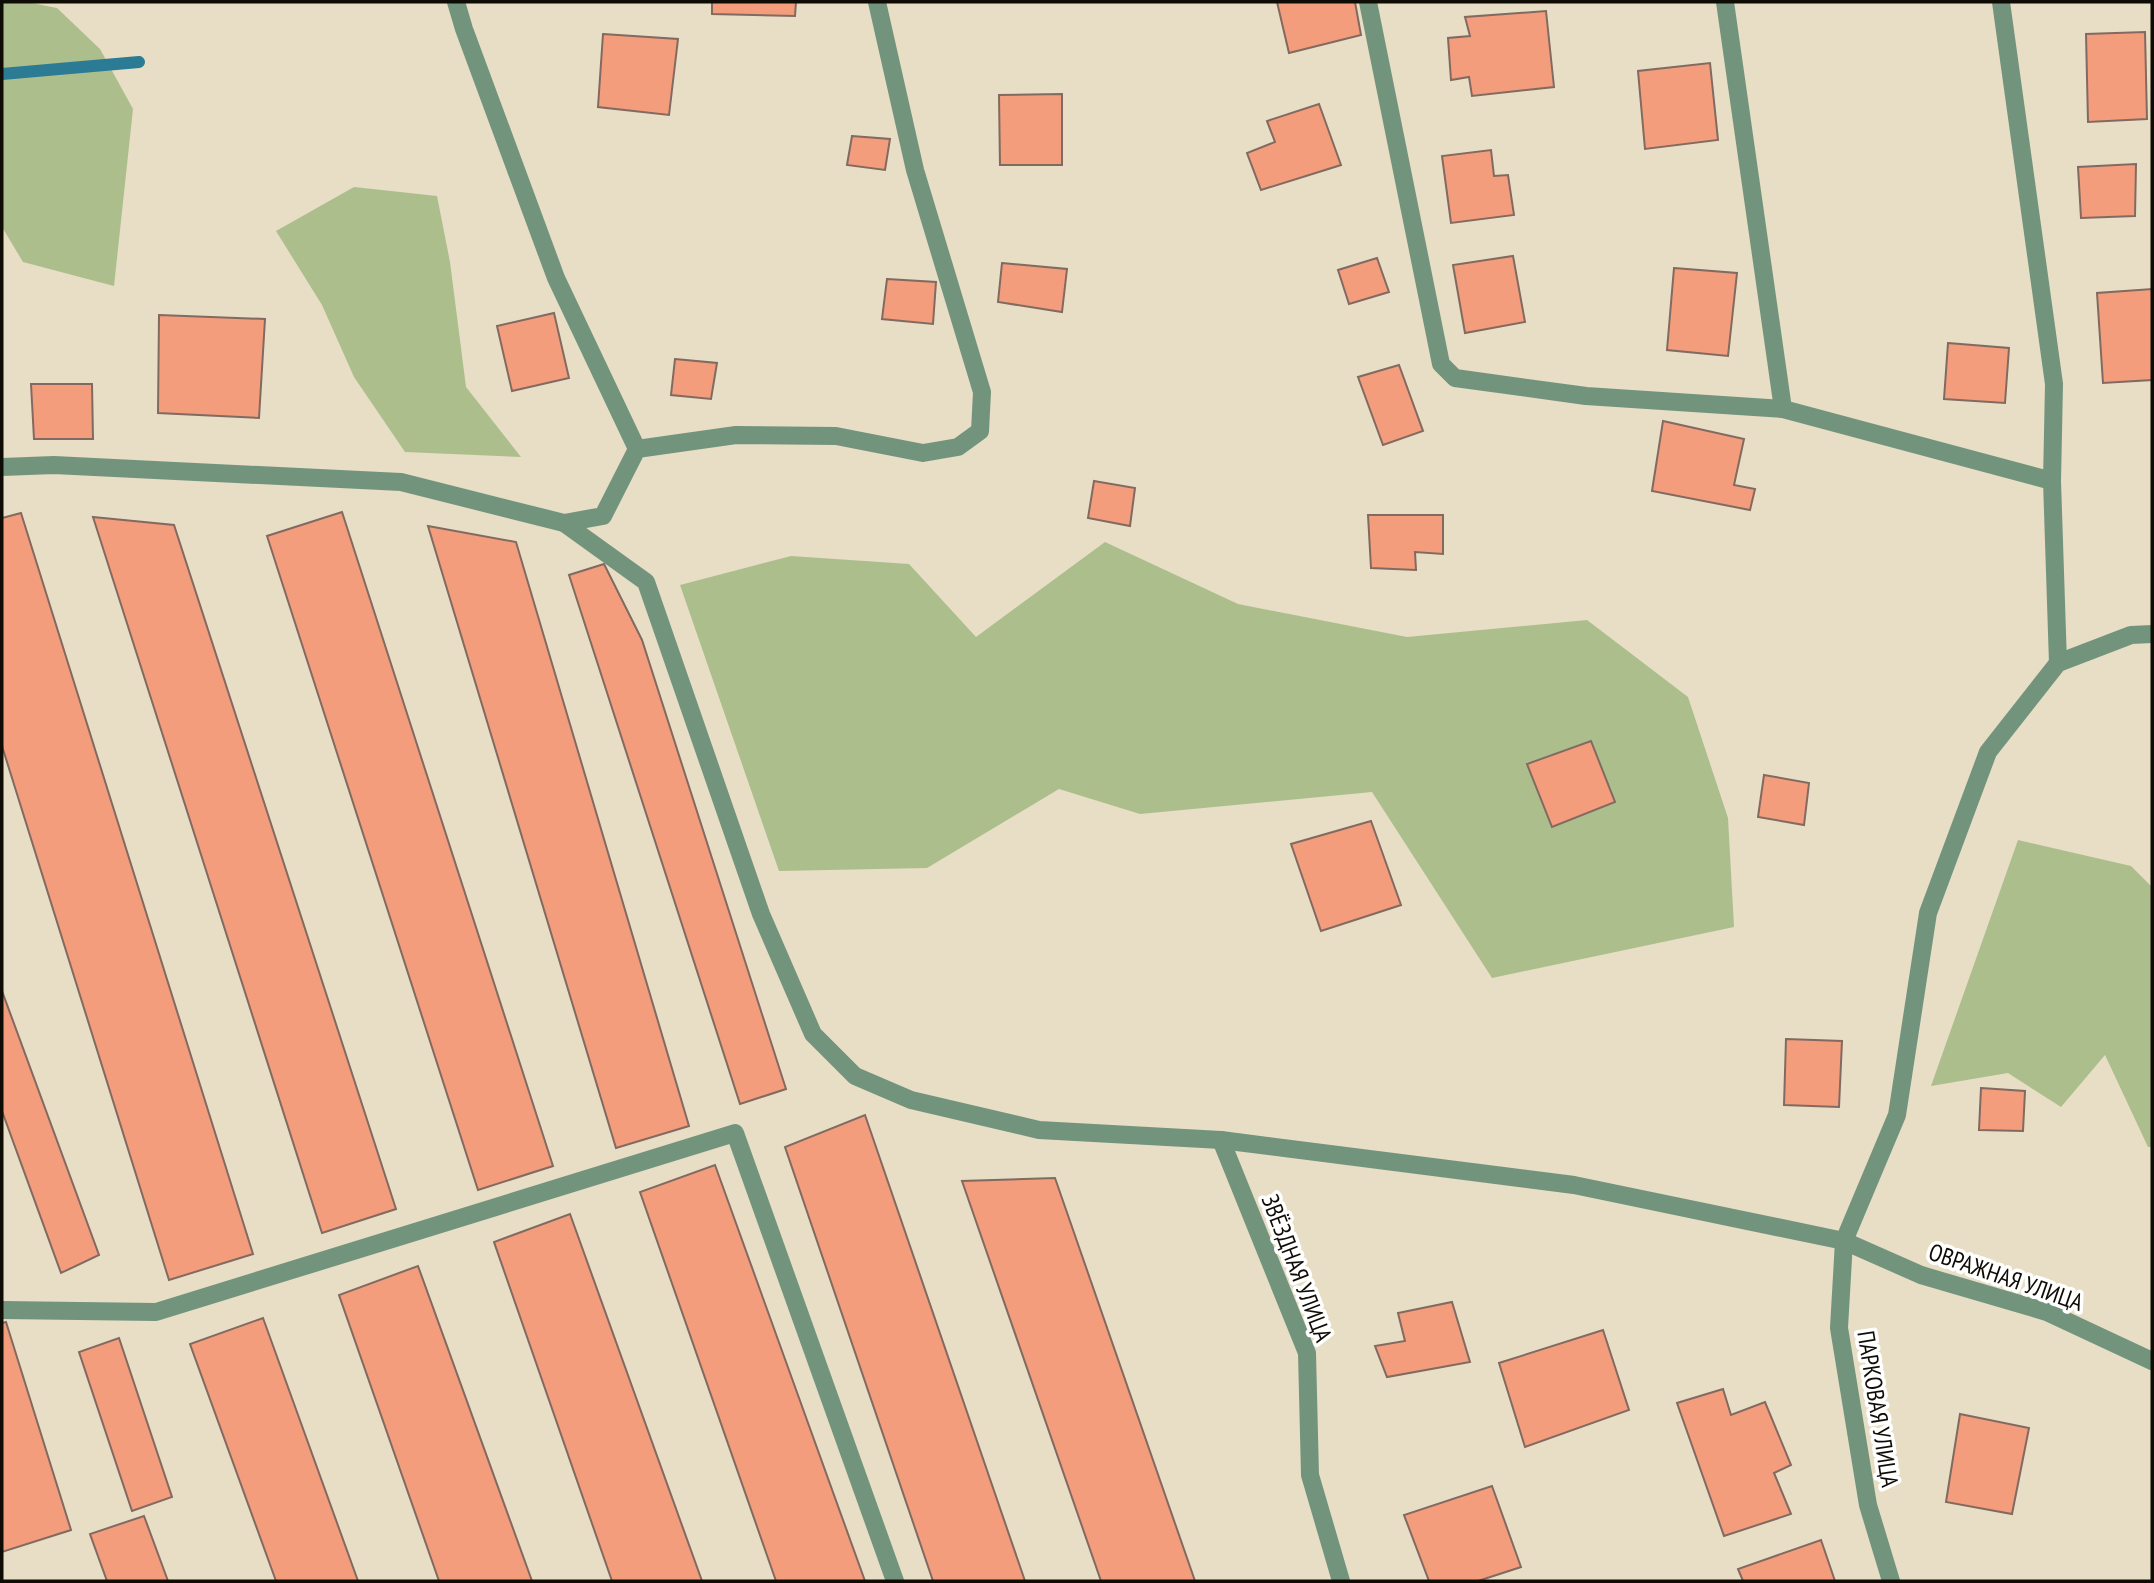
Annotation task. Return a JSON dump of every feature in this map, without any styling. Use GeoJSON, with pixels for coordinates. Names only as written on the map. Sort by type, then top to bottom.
{"type":"FeatureCollection","features":[{"type":"Feature","properties":{"kind":"street"},"geometry":{"type":"LineString","coordinates":[[456,2],[556,278],[637,449]]}},
{"type":"Feature","properties":{"kind":"street"},"geometry":{"type":"LineString","coordinates":[[637,449],[736,435],[836,436],[923,453],[958,447],[980,431],[982,392],[915,170],[877,2]]}},
{"type":"Feature","properties":{"kind":"street"},"geometry":{"type":"LineString","coordinates":[[1368,2],[1441,364],[1455,378],[1586,396],[1783,409],[2052,481]]}},
{"type":"Feature","properties":{"kind":"street"},"geometry":{"type":"LineString","coordinates":[[1725,2],[1783,409]]}},
{"type":"Feature","properties":{"kind":"street"},"geometry":{"type":"LineString","coordinates":[[2001,2],[2054,384],[2052,481],[2058,663],[2131,635],[2152,634]]}},
{"type":"Feature","properties":{"kind":"street"},"geometry":{"type":"LineString","coordinates":[[2,467],[68,466],[401,482],[564,523],[603,516],[637,449]]}},
{"type":"Feature","properties":{"kind":"street","name":"ОВРАЖНАЯ УЛИЦА"},"geometry":{"type":"LineString","coordinates":[[564,523],[646,582],[761,914],[813,1034],[856,1076],[911,1100],[1039,1130],[1221,1140],[1574,1185],[1844,1241],[1921,1275],[2047,1312],[2152,1361]]}},
{"type":"Feature","properties":{"kind":"street","name":"ПАРКОВАЯ УЛИЦА"},"geometry":{"type":"LineString","coordinates":[[1891,1581],[1868,1505],[1839,1328],[1844,1241],[1897,1115],[1928,913],[1988,752],[2058,663]]}},
{"type":"Feature","properties":{"kind":"street"},"geometry":{"type":"LineString","coordinates":[[2,1310],[156,1312],[735,1133],[895,1581]]}},
{"type":"Feature","properties":{"kind":"street","name":"ЗВЁЗДНАЯ УЛИЦА"},"geometry":{"type":"LineString","coordinates":[[1221,1140],[1307,1353],[1310,1475],[1340,1581]]}},
{"type":"Feature","properties":{"kind":"green space"},"geometry":{"type":"Polygon","coordinates":[[[2,2],[27,2],[57,8],[100,49],[133,109],[114,286],[23,262],[2,227],[2,2]]]}},
{"type":"Feature","properties":{"kind":"green space"},"geometry":{"type":"Polygon","coordinates":[[[354,187],[437,196],[450,262],[466,387],[521,457],[405,452],[354,377],[322,305],[276,231],[354,187]]]}},
{"type":"Feature","properties":{"kind":"green space"},"geometry":{"type":"Polygon","coordinates":[[[1105,542],[1238,604],[1407,637],[1587,620],[1688,697],[1728,818],[1734,927],[1492,978],[1372,792],[1140,814],[1059,789],[927,868],[779,871],[680,585],[791,556],[909,564],[976,637],[1105,542]]]}},
{"type":"Feature","properties":{"kind":"green space"},"geometry":{"type":"Polygon","coordinates":[[[2018,840],[2131,866],[2152,887],[2152,1147],[2148,1147],[2105,1055],[2061,1107],[2008,1073],[1931,1086],[2018,840]]]}},
{"type":"Feature","properties":{"kind":"building"},"geometry":{"type":"Polygon","coordinates":[[[712,2],[796,2],[795,16],[712,14],[712,2]]]}},
{"type":"Feature","properties":{"kind":"building"},"geometry":{"type":"Polygon","coordinates":[[[1277,2],[1355,2],[1361,35],[1289,53],[1277,2]]]}},
{"type":"Feature","properties":{"kind":"building"},"geometry":{"type":"Polygon","coordinates":[[[1546,11],[1554,87],[1472,96],[1469,77],[1451,80],[1448,38],[1470,36],[1465,17],[1546,11]]]}},
{"type":"Feature","properties":{"kind":"building"},"geometry":{"type":"Polygon","coordinates":[[[2145,32],[2147,119],[2088,122],[2086,34],[2145,32]]]}},
{"type":"Feature","properties":{"kind":"building"},"geometry":{"type":"Polygon","coordinates":[[[603,34],[678,39],[669,115],[598,107],[603,34]]]}},
{"type":"Feature","properties":{"kind":"building"},"geometry":{"type":"Polygon","coordinates":[[[1710,63],[1718,140],[1645,149],[1638,71],[1710,63]]]}},
{"type":"Feature","properties":{"kind":"building"},"geometry":{"type":"Polygon","coordinates":[[[1062,94],[1062,165],[1000,165],[999,95],[1062,94]]]}},
{"type":"Feature","properties":{"kind":"building"},"geometry":{"type":"Polygon","coordinates":[[[1319,104],[1341,165],[1261,190],[1247,153],[1275,142],[1267,121],[1319,104]]]}},
{"type":"Feature","properties":{"kind":"building"},"geometry":{"type":"Polygon","coordinates":[[[852,136],[890,139],[885,170],[847,165],[852,136]]]}},
{"type":"Feature","properties":{"kind":"building"},"geometry":{"type":"Polygon","coordinates":[[[1491,150],[1494,176],[1508,175],[1514,215],[1451,223],[1442,156],[1491,150]]]}},
{"type":"Feature","properties":{"kind":"building"},"geometry":{"type":"Polygon","coordinates":[[[2136,164],[2135,216],[2081,218],[2078,167],[2136,164]]]}},
{"type":"Feature","properties":{"kind":"building"},"geometry":{"type":"Polygon","coordinates":[[[1513,256],[1525,322],[1465,333],[1453,265],[1513,256]]]}},
{"type":"Feature","properties":{"kind":"building"},"geometry":{"type":"Polygon","coordinates":[[[1377,258],[1389,292],[1349,304],[1338,270],[1377,258]]]}},
{"type":"Feature","properties":{"kind":"building"},"geometry":{"type":"Polygon","coordinates":[[[1002,263],[1067,269],[1062,312],[998,302],[1002,263]]]}},
{"type":"Feature","properties":{"kind":"building"},"geometry":{"type":"Polygon","coordinates":[[[1674,268],[1737,273],[1728,356],[1667,350],[1674,268]]]}},
{"type":"Feature","properties":{"kind":"building"},"geometry":{"type":"Polygon","coordinates":[[[887,279],[936,282],[933,324],[882,319],[887,279]]]}},
{"type":"Feature","properties":{"kind":"building"},"geometry":{"type":"Polygon","coordinates":[[[2152,289],[2152,380],[2103,383],[2097,293],[2152,289]]]}},
{"type":"Feature","properties":{"kind":"building"},"geometry":{"type":"Polygon","coordinates":[[[554,313],[569,378],[512,391],[497,326],[554,313]]]}},
{"type":"Feature","properties":{"kind":"building"},"geometry":{"type":"Polygon","coordinates":[[[159,315],[265,319],[259,418],[158,413],[159,315]]]}},
{"type":"Feature","properties":{"kind":"building"},"geometry":{"type":"Polygon","coordinates":[[[1948,343],[2009,348],[2005,403],[1944,399],[1948,343]]]}},
{"type":"Feature","properties":{"kind":"building"},"geometry":{"type":"Polygon","coordinates":[[[675,359],[717,363],[711,399],[671,395],[675,359]]]}},
{"type":"Feature","properties":{"kind":"building"},"geometry":{"type":"Polygon","coordinates":[[[1399,365],[1423,431],[1383,445],[1358,377],[1399,365]]]}},
{"type":"Feature","properties":{"kind":"building"},"geometry":{"type":"Polygon","coordinates":[[[31,384],[92,384],[93,439],[34,439],[31,384]]]}},
{"type":"Feature","properties":{"kind":"building"},"geometry":{"type":"Polygon","coordinates":[[[1663,421],[1744,439],[1734,485],[1755,489],[1750,510],[1652,491],[1663,421]]]}},
{"type":"Feature","properties":{"kind":"building"},"geometry":{"type":"Polygon","coordinates":[[[1094,481],[1135,488],[1130,526],[1088,518],[1094,481]]]}},
{"type":"Feature","properties":{"kind":"building"},"geometry":{"type":"Polygon","coordinates":[[[342,512],[553,1166],[478,1190],[267,536],[342,512]]]}},
{"type":"Feature","properties":{"kind":"building"},"geometry":{"type":"Polygon","coordinates":[[[21,513],[253,1254],[169,1280],[2,746],[2,518],[21,513]]]}},
{"type":"Feature","properties":{"kind":"building"},"geometry":{"type":"Polygon","coordinates":[[[1368,515],[1443,515],[1443,554],[1415,552],[1416,570],[1371,568],[1368,515]]]}},
{"type":"Feature","properties":{"kind":"building"},"geometry":{"type":"Polygon","coordinates":[[[93,517],[174,525],[396,1209],[322,1233],[93,517]]]}},
{"type":"Feature","properties":{"kind":"building"},"geometry":{"type":"Polygon","coordinates":[[[428,526],[516,542],[689,1126],[616,1148],[428,526]]]}},
{"type":"Feature","properties":{"kind":"building"},"geometry":{"type":"Polygon","coordinates":[[[604,564],[642,640],[786,1089],[740,1104],[569,575],[604,564]]]}},
{"type":"Feature","properties":{"kind":"building"},"geometry":{"type":"Polygon","coordinates":[[[1591,741],[1615,802],[1552,827],[1527,764],[1591,741]]]}},
{"type":"Feature","properties":{"kind":"building"},"geometry":{"type":"Polygon","coordinates":[[[1764,775],[1809,783],[1804,825],[1758,817],[1764,775]]]}},
{"type":"Feature","properties":{"kind":"building"},"geometry":{"type":"Polygon","coordinates":[[[1371,821],[1401,905],[1321,931],[1291,844],[1371,821]]]}},
{"type":"Feature","properties":{"kind":"building"},"geometry":{"type":"Polygon","coordinates":[[[2,991],[99,1255],[61,1273],[2,1111],[2,991]]]}},
{"type":"Feature","properties":{"kind":"building"},"geometry":{"type":"Polygon","coordinates":[[[1786,1039],[1842,1041],[1839,1107],[1784,1105],[1786,1039]]]}},
{"type":"Feature","properties":{"kind":"building"},"geometry":{"type":"Polygon","coordinates":[[[1981,1088],[2025,1091],[2023,1131],[1979,1130],[1981,1088]]]}},
{"type":"Feature","properties":{"kind":"building"},"geometry":{"type":"Polygon","coordinates":[[[865,1115],[1025,1581],[933,1581],[785,1147],[865,1115]]]}},
{"type":"Feature","properties":{"kind":"building"},"geometry":{"type":"Polygon","coordinates":[[[715,1165],[865,1581],[776,1581],[640,1192],[715,1165]]]}},
{"type":"Feature","properties":{"kind":"building"},"geometry":{"type":"Polygon","coordinates":[[[1055,1178],[1195,1581],[1101,1581],[962,1181],[1055,1178]]]}},
{"type":"Feature","properties":{"kind":"building"},"geometry":{"type":"Polygon","coordinates":[[[570,1214],[702,1581],[612,1581],[494,1242],[570,1214]]]}},
{"type":"Feature","properties":{"kind":"building"},"geometry":{"type":"Polygon","coordinates":[[[418,1266],[532,1581],[439,1581],[339,1295],[418,1266]]]}},
{"type":"Feature","properties":{"kind":"building"},"geometry":{"type":"Polygon","coordinates":[[[1452,1302],[1470,1362],[1387,1377],[1375,1346],[1405,1341],[1398,1313],[1452,1302]]]}},
{"type":"Feature","properties":{"kind":"building"},"geometry":{"type":"Polygon","coordinates":[[[263,1318],[358,1581],[276,1581],[190,1344],[263,1318]]]}},
{"type":"Feature","properties":{"kind":"building"},"geometry":{"type":"Polygon","coordinates":[[[6,1322],[71,1530],[2,1552],[2,1323],[6,1322]]]}},
{"type":"Feature","properties":{"kind":"building"},"geometry":{"type":"Polygon","coordinates":[[[1603,1330],[1629,1410],[1525,1447],[1499,1363],[1603,1330]]]}},
{"type":"Feature","properties":{"kind":"building"},"geometry":{"type":"Polygon","coordinates":[[[119,1338],[172,1497],[132,1511],[79,1352],[119,1338]]]}},
{"type":"Feature","properties":{"kind":"building"},"geometry":{"type":"Polygon","coordinates":[[[1723,1389],[1731,1415],[1765,1402],[1791,1465],[1774,1473],[1791,1514],[1724,1536],[1677,1403],[1723,1389]]]}},
{"type":"Feature","properties":{"kind":"building"},"geometry":{"type":"Polygon","coordinates":[[[1960,1414],[2029,1428],[2012,1514],[1946,1502],[1960,1414]]]}},
{"type":"Feature","properties":{"kind":"building"},"geometry":{"type":"Polygon","coordinates":[[[1492,1486],[1521,1567],[1478,1581],[1429,1581],[1404,1515],[1492,1486]]]}},
{"type":"Feature","properties":{"kind":"building"},"geometry":{"type":"Polygon","coordinates":[[[144,1516],[168,1581],[107,1581],[90,1534],[144,1516]]]}},
{"type":"Feature","properties":{"kind":"building"},"geometry":{"type":"Polygon","coordinates":[[[1821,1540],[1835,1581],[1743,1581],[1738,1569],[1821,1540]]]}},
{"type":"Feature","properties":{"kind":"waterway"},"geometry":{"type":"LineString","coordinates":[[2,74],[139,62]]}}]}
